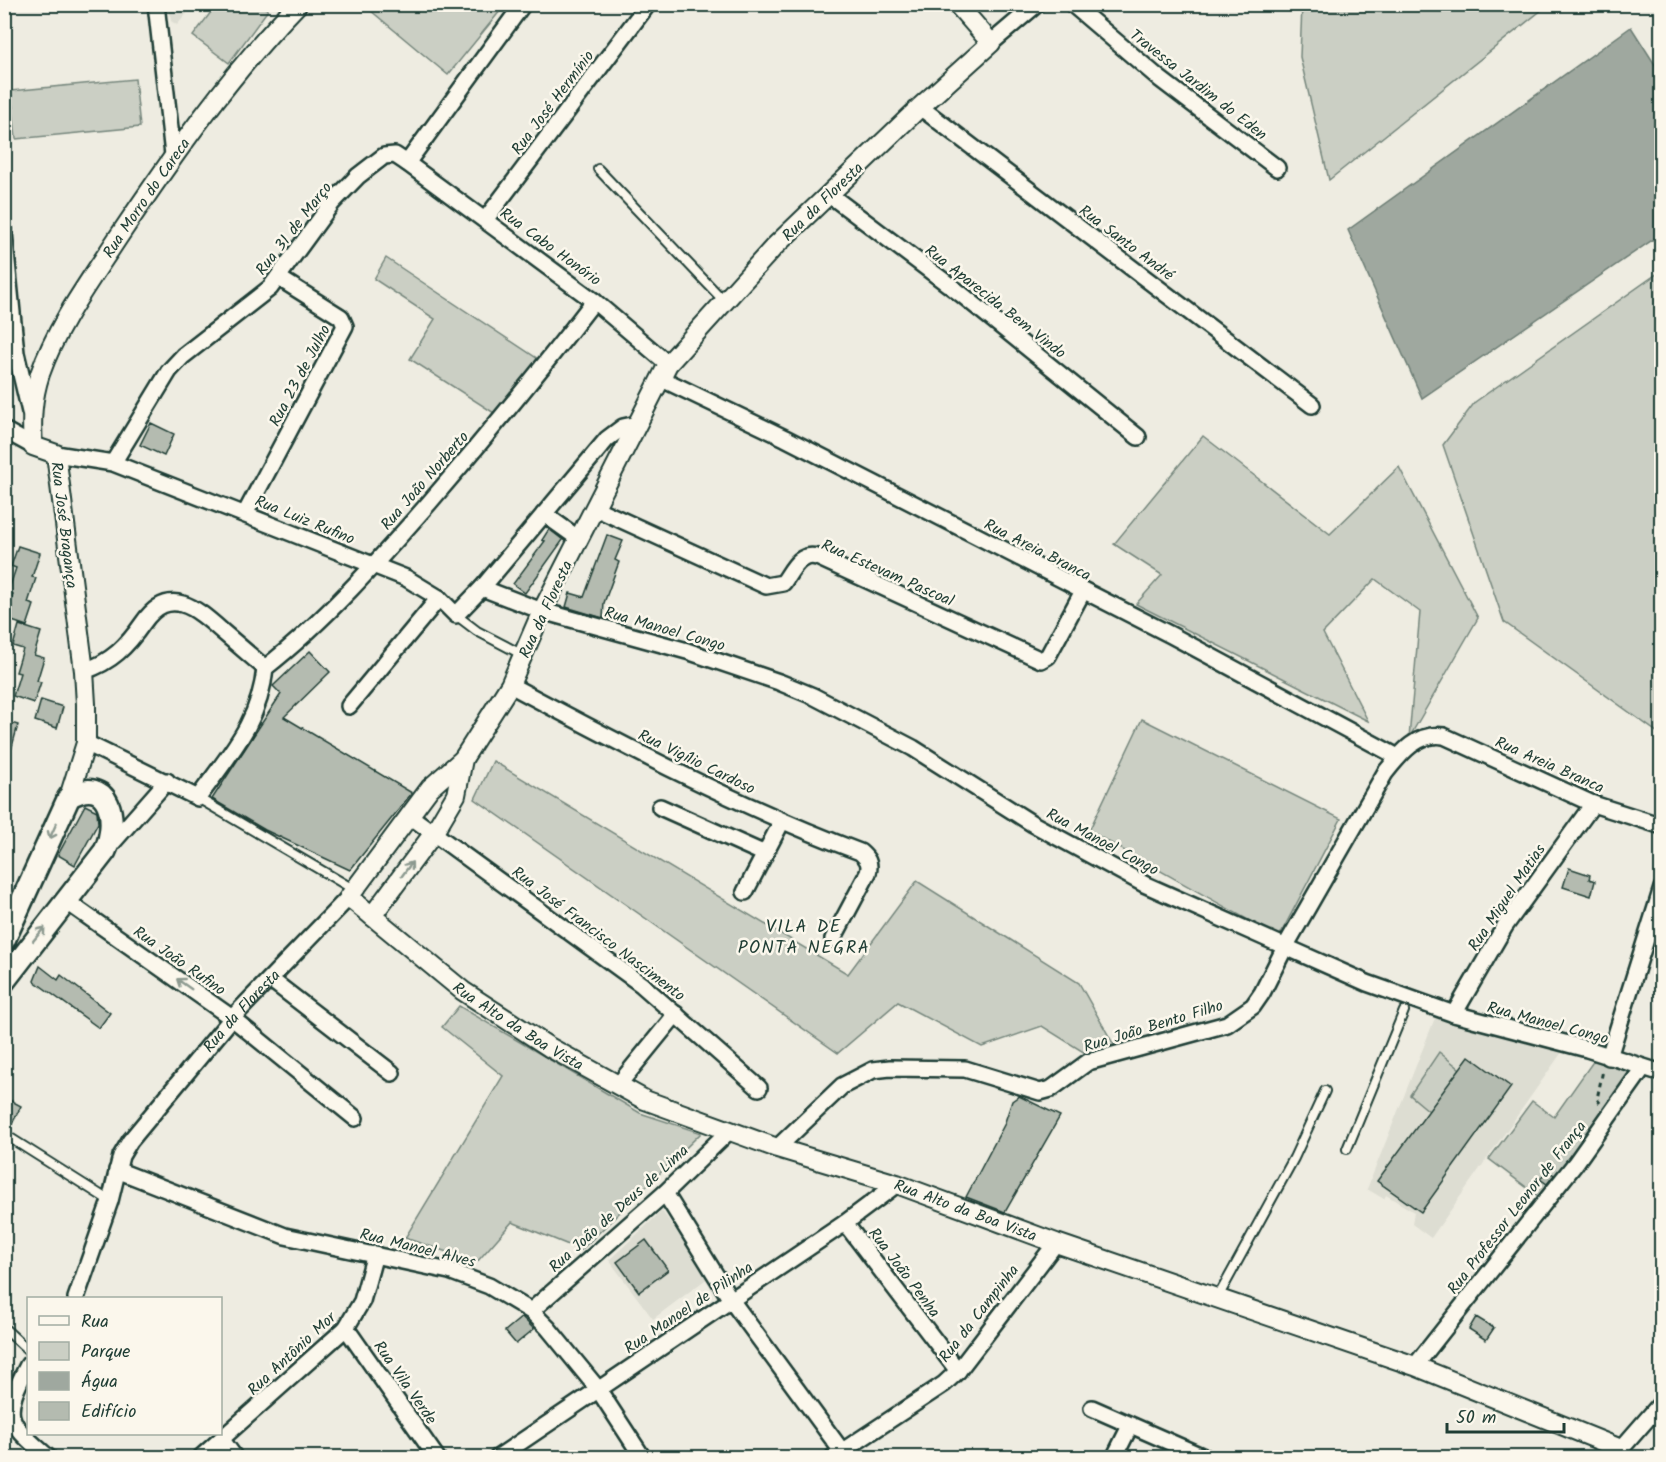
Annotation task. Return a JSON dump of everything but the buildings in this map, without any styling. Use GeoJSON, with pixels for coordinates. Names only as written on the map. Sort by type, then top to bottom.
{"type":"FeatureCollection","features":[{"type":"Feature","properties":{"kind":"main road"},"geometry":{"type":"LineString","coordinates":[[4,939],[69,797],[78,792],[87,792],[107,801],[113,818],[105,851],[4,981]]}},
{"type":"Feature","properties":{"kind":"street"},"geometry":{"type":"LineString","coordinates":[[156,4],[173,155]]}},
{"type":"Feature","properties":{"kind":"street"},"geometry":{"type":"LineString","coordinates":[[407,163],[523,4]]}},
{"type":"Feature","properties":{"kind":"street","name":"Rua José Hermínio"},"geometry":{"type":"LineString","coordinates":[[485,220],[648,4]]}},
{"type":"Feature","properties":{"kind":"street"},"geometry":{"type":"LineString","coordinates":[[957,4],[991,43]]}},
{"type":"Feature","properties":{"kind":"street","name":"Rua da Floresta"},"geometry":{"type":"LineString","coordinates":[[372,916],[432,834],[456,795],[464,759],[510,685],[542,611],[664,371],[774,247],[920,106],[1037,4]]}},
{"type":"Feature","properties":{"kind":"street","name":"Travessa Jardim do Eden"},"geometry":{"type":"LineString","coordinates":[[1072,4],[1160,79],[1277,168]]}},
{"type":"Feature","properties":{"kind":"street","name":"Rua Morro do Careca"},"geometry":{"type":"LineString","coordinates":[[30,412],[40,374],[56,336],[79,297],[173,155],[289,7]]}},
{"type":"Feature","properties":{"kind":"street","name":"Rua Santo André"},"geometry":{"type":"LineString","coordinates":[[920,106],[1312,405]]}},
{"type":"Feature","properties":{"kind":"street","name":"Rua 31 de Março"},"geometry":{"type":"LineString","coordinates":[[113,463],[169,371],[183,356],[262,295],[279,278],[332,203],[358,176],[384,156],[395,155],[407,163]]}},
{"type":"Feature","properties":{"kind":"street","name":"Rua Cabo Honório"},"geometry":{"type":"LineString","coordinates":[[407,163],[594,301],[664,371]]}},
{"type":"Feature","properties":{"kind":"street","name":"Rua Aparecida Bem Vindo"},"geometry":{"type":"LineString","coordinates":[[830,195],[961,294],[1138,437]]}},
{"type":"Feature","properties":{"kind":"street","name":"Rua José Bragança"},"geometry":{"type":"LineString","coordinates":[[4,232],[16,353],[30,412],[33,446],[56,454],[84,671],[87,743],[69,797]]}},
{"type":"Feature","properties":{"kind":"street","name":"Rua 23 de Julho"},"geometry":{"type":"LineString","coordinates":[[245,514],[345,326],[341,317],[279,278]]}},
{"type":"Feature","properties":{"kind":"street","name":"Rua João Norberto"},"geometry":{"type":"LineString","coordinates":[[265,668],[292,646],[374,566],[518,400],[594,301]]}},
{"type":"Feature","properties":{"kind":"street","name":"Rua Areia Branca"},"geometry":{"type":"LineString","coordinates":[[664,371],[785,438],[1172,635],[1398,757]]}},
{"type":"Feature","properties":{"kind":"street"},"geometry":{"type":"LineString","coordinates":[[456,615],[482,588],[613,432],[637,424]]}},
{"type":"Feature","properties":{"kind":"street"},"geometry":{"type":"LineString","coordinates":[[4,430],[33,446]]}},
{"type":"Feature","properties":{"kind":"street","name":"Rua Luiz Rufino"},"geometry":{"type":"LineString","coordinates":[[56,454],[113,463],[406,578],[439,598],[456,615]]}},
{"type":"Feature","properties":{"kind":"street","name":"Rua Estevam Pascoal"},"geometry":{"type":"LineString","coordinates":[[595,508],[766,586],[783,583],[801,559],[818,557],[1036,659],[1044,659],[1083,591]]}},
{"type":"Feature","properties":{"kind":"street"},"geometry":{"type":"LineString","coordinates":[[544,514],[579,539]]}},
{"type":"Feature","properties":{"kind":"street"},"geometry":{"type":"LineString","coordinates":[[482,588],[542,611]]}},
{"type":"Feature","properties":{"kind":"street"},"geometry":{"type":"LineString","coordinates":[[349,706],[439,598]]}},
{"type":"Feature","properties":{"kind":"street"},"geometry":{"type":"LineString","coordinates":[[84,671],[100,666],[118,654],[154,610],[171,602],[191,606],[265,668],[259,704],[250,724],[198,798],[87,743]]}},
{"type":"Feature","properties":{"kind":"street","name":"Rua Manoel Congo"},"geometry":{"type":"LineString","coordinates":[[542,611],[687,651],[813,696],[913,748],[1033,824],[1144,884],[1285,947],[1406,1005],[1454,1014],[1587,1049],[1662,1073]]}},
{"type":"Feature","properties":{"kind":"street","name":"Rua Vigílio Cardoso"},"geometry":{"type":"LineString","coordinates":[[510,685],[654,761],[781,822],[860,852],[869,863],[868,873],[834,939]]}},
{"type":"Feature","properties":{"kind":"street","name":"Rua Areia Branca"},"geometry":{"type":"LineString","coordinates":[[1425,736],[1444,736],[1593,804],[1662,826]]}},
{"type":"Feature","properties":{"kind":"street","name":"Rua João Bento Filho"},"geometry":{"type":"LineString","coordinates":[[777,1148],[842,1086],[873,1070],[890,1068],[965,1069],[1040,1092],[1051,1089],[1088,1062],[1227,1024],[1253,1006],[1385,773],[1398,757],[1425,736]]}},
{"type":"Feature","properties":{"kind":"street","name":"Rua da Floresta"},"geometry":{"type":"LineString","coordinates":[[77,1297],[110,1201],[117,1170],[130,1141],[232,1018],[352,893],[439,778],[464,759]]}},
{"type":"Feature","properties":{"kind":"street"},"geometry":{"type":"LineString","coordinates":[[105,851],[166,781]]}},
{"type":"Feature","properties":{"kind":"street","name":"Rua Miguel Matias"},"geometry":{"type":"LineString","coordinates":[[1454,1014],[1505,926],[1593,804]]}},
{"type":"Feature","properties":{"kind":"street"},"geometry":{"type":"LineString","coordinates":[[660,807],[765,854]]}},
{"type":"Feature","properties":{"kind":"street","name":"Rua José Francisco Nascimento"},"geometry":{"type":"LineString","coordinates":[[410,816],[432,834],[596,949],[676,1014],[759,1088]]}},
{"type":"Feature","properties":{"kind":"street"},"geometry":{"type":"LineString","coordinates":[[745,892],[781,822]]}},
{"type":"Feature","properties":{"kind":"street"},"geometry":{"type":"LineString","coordinates":[[1609,1057],[1662,888]]}},
{"type":"Feature","properties":{"kind":"street","name":"Rua Alto da Boa Vista"},"geometry":{"type":"LineString","coordinates":[[352,893],[372,916],[463,991],[549,1047],[645,1100],[777,1148],[897,1184],[1056,1243],[1415,1365],[1618,1454]]}},
{"type":"Feature","properties":{"kind":"street","name":"Rua João Rufino"},"geometry":{"type":"LineString","coordinates":[[66,901],[232,1018],[355,1118]]}},
{"type":"Feature","properties":{"kind":"street"},"geometry":{"type":"LineString","coordinates":[[270,979],[392,1073]]}},
{"type":"Feature","properties":{"kind":"street"},"geometry":{"type":"LineString","coordinates":[[619,1084],[676,1014]]}},
{"type":"Feature","properties":{"kind":"street","name":"Rua Professor Leonor de França"},"geometry":{"type":"LineString","coordinates":[[1415,1365],[1575,1164],[1642,1068]]}},
{"type":"Feature","properties":{"kind":"street","name":"Rua João de Deus de Lima"},"geometry":{"type":"LineString","coordinates":[[531,1311],[664,1193],[729,1131]]}},
{"type":"Feature","properties":{"kind":"street","name":"Rua Manoel Alves"},"geometry":{"type":"LineString","coordinates":[[117,1170],[285,1236],[375,1254],[469,1277],[489,1286],[531,1311],[548,1328],[598,1389],[643,1458]]}},
{"type":"Feature","properties":{"kind":"street","name":"Rua Manoel de Pilinha"},"geometry":{"type":"LineString","coordinates":[[497,1458],[845,1223],[897,1184]]}},
{"type":"Feature","properties":{"kind":"street"},"geometry":{"type":"LineString","coordinates":[[664,1193],[731,1300],[836,1454]]}},
{"type":"Feature","properties":{"kind":"street","name":"Rua João Penha"},"geometry":{"type":"LineString","coordinates":[[845,1223],[958,1371]]}},
{"type":"Feature","properties":{"kind":"street","name":"Rua da Campinha"},"geometry":{"type":"LineString","coordinates":[[836,1454],[944,1384],[958,1371],[1056,1243]]}},
{"type":"Feature","properties":{"kind":"street","name":"Rua Antônio Mor"},"geometry":{"type":"LineString","coordinates":[[200,1458],[346,1328],[362,1301],[375,1254]]}},
{"type":"Feature","properties":{"kind":"street","name":"Rua Vila Verde"},"geometry":{"type":"LineString","coordinates":[[346,1328],[437,1458]]}},
{"type":"Feature","properties":{"kind":"street"},"geometry":{"type":"LineString","coordinates":[[27,1367],[12,1399],[10,1418],[14,1426],[49,1458]]}},
{"type":"Feature","properties":{"kind":"street"},"geometry":{"type":"LineString","coordinates":[[1618,1454],[1662,1402]]}},
{"type":"Feature","properties":{"kind":"street"},"geometry":{"type":"LineString","coordinates":[[1092,1408],[1206,1458]]}},
{"type":"Feature","properties":{"kind":"street"},"geometry":{"type":"LineString","coordinates":[[1114,1458],[1130,1426]]}},
{"type":"Feature","properties":{"kind":"street"},"geometry":{"type":"LineString","coordinates":[[222,1440],[235,1458]]}},
{"type":"Feature","properties":{"kind":"lane"},"geometry":{"type":"LineString","coordinates":[[598,169],[724,301]]}},
{"type":"Feature","properties":{"kind":"lane","name":"Rua Luiz Rufino"},"geometry":{"type":"LineString","coordinates":[[456,615],[477,631],[523,655]]}},
{"type":"Feature","properties":{"kind":"lane"},"geometry":{"type":"LineString","coordinates":[[198,798],[352,893]]}},
{"type":"Feature","properties":{"kind":"lane"},"geometry":{"type":"LineString","coordinates":[[1347,1149],[1406,1005]]}},
{"type":"Feature","properties":{"kind":"lane"},"geometry":{"type":"LineString","coordinates":[[1217,1298],[1294,1158],[1325,1091]]}},
{"type":"Feature","properties":{"kind":"lane"},"geometry":{"type":"LineString","coordinates":[[4,1134],[110,1201]]}},
{"type":"Feature","properties":{"kind":"lane"},"geometry":{"type":"LineString","coordinates":[[4,1328],[27,1349]]}},
{"type":"Feature","properties":{"kind":"path"},"geometry":{"type":"LineString","coordinates":[[1587,1049],[1604,1064],[1597,1099],[1610,1114]]}},
{"type":"Feature","properties":{"kind":"shaded area"},"geometry":{"type":"Polygon","coordinates":[[[169,4],[194,5],[177,25],[171,21],[169,4]]]}},
{"type":"Feature","properties":{"kind":"shaded area"},"geometry":{"type":"Polygon","coordinates":[[[1435,1018],[1562,1052],[1431,1238],[1412,1224],[1414,1212],[1386,1195],[1384,1199],[1367,1189],[1435,1018]]]}},
{"type":"Feature","properties":{"kind":"shaded area"},"geometry":{"type":"Polygon","coordinates":[[[662,1211],[709,1277],[653,1319],[609,1260],[662,1211]]]}},
{"type":"Feature","properties":{"kind":"green space"},"geometry":{"type":"Polygon","coordinates":[[[217,4],[261,5],[268,10],[229,63],[193,36],[217,4]]]}},
{"type":"Feature","properties":{"kind":"green space"},"geometry":{"type":"Polygon","coordinates":[[[1302,4],[1548,5],[1329,180],[1300,57],[1302,4]]]}},
{"type":"Feature","properties":{"kind":"green space"},"geometry":{"type":"Polygon","coordinates":[[[364,5],[505,5],[448,75],[364,5]]]}},
{"type":"Feature","properties":{"kind":"green space"},"geometry":{"type":"Polygon","coordinates":[[[135,79],[140,127],[16,139],[11,91],[135,79]]]}},
{"type":"Feature","properties":{"kind":"green space"},"geometry":{"type":"Polygon","coordinates":[[[386,258],[538,359],[494,413],[410,359],[435,319],[374,279],[386,258]]]}},
{"type":"Feature","properties":{"kind":"green space"},"geometry":{"type":"Polygon","coordinates":[[[1661,271],[1661,735],[1504,622],[1443,445],[1475,402],[1661,271]]]}},
{"type":"Feature","properties":{"kind":"green space"},"geometry":{"type":"Polygon","coordinates":[[[1203,436],[1330,534],[1399,467],[1478,618],[1409,738],[1420,612],[1375,579],[1323,633],[1368,721],[1136,604],[1162,575],[1114,544],[1203,436]]]}},
{"type":"Feature","properties":{"kind":"green space"},"geometry":{"type":"Polygon","coordinates":[[[1142,719],[1341,819],[1279,937],[1089,831],[1142,719]]]}},
{"type":"Feature","properties":{"kind":"green space"},"geometry":{"type":"Polygon","coordinates":[[[493,761],[848,974],[917,881],[1079,983],[1115,1047],[1085,1053],[1042,1026],[982,1047],[898,1002],[838,1053],[475,799],[493,761]]]}},
{"type":"Feature","properties":{"kind":"green space"},"geometry":{"type":"Polygon","coordinates":[[[459,1006],[640,1113],[701,1133],[581,1250],[512,1222],[477,1262],[405,1238],[503,1076],[442,1027],[459,1006]]]}},
{"type":"Feature","properties":{"kind":"green space"},"geometry":{"type":"Polygon","coordinates":[[[1439,1052],[1460,1069],[1429,1111],[1410,1095],[1439,1052]]]}},
{"type":"Feature","properties":{"kind":"green space"},"geometry":{"type":"Polygon","coordinates":[[[1599,1053],[1638,1063],[1542,1199],[1489,1159],[1532,1101],[1554,1117],[1599,1053]]]}},
{"type":"Feature","properties":{"kind":"water"},"geometry":{"type":"Polygon","coordinates":[[[1631,27],[1661,74],[1661,234],[1422,398],[1348,230],[1631,27]]]}},
{"type":"Feature","properties":{"kind":"district","name":"VILA DE PONTA NEGRA"},"geometry":{"type":"Point","coordinates":[804,936]}}]}
